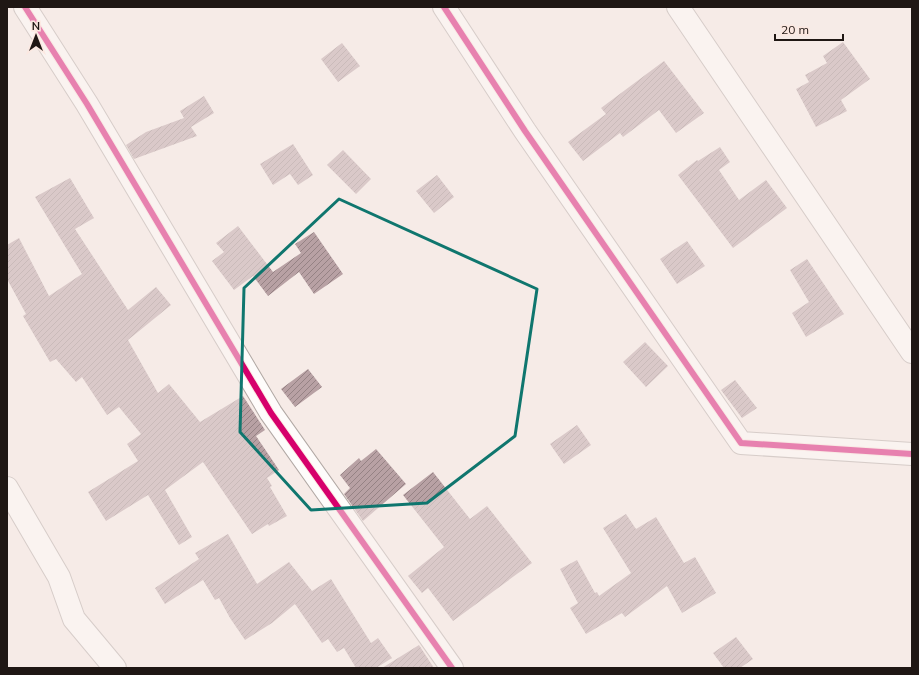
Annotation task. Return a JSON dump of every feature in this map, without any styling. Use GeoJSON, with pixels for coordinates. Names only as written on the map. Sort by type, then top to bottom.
{"type":"FeatureCollection","features":[{"type":"Feature","properties":{"kind":"street"},"geometry":{"type":"LineString","coordinates":[[25,7],[87,104],[271,413],[452,668]]}},
{"type":"Feature","properties":{"kind":"street"},"geometry":{"type":"LineString","coordinates":[[444,7],[525,131],[741,443],[912,454]]}},
{"type":"Feature","properties":{"kind":"street"},"geometry":{"type":"LineString","coordinates":[[678,7],[912,352]]}},
{"type":"Feature","properties":{"kind":"street"},"geometry":{"type":"LineString","coordinates":[[7,488],[59,577],[74,619],[115,668]]}},
{"type":"Feature","properties":{"kind":"highlighted area"},"geometry":{"type":"Polygon","coordinates":[[[339,199],[537,289],[515,436],[427,503],[311,510],[240,432],[244,288],[339,199]]]}},
{"type":"Feature","properties":{"kind":"building"},"geometry":{"type":"Polygon","coordinates":[[[843,42],[870,79],[841,100],[847,111],[816,127],[796,89],[809,82],[805,75],[827,63],[823,56],[843,42]]]}},
{"type":"Feature","properties":{"kind":"building"},"geometry":{"type":"Polygon","coordinates":[[[342,43],[360,66],[338,82],[321,59],[342,43]]]}},
{"type":"Feature","properties":{"kind":"building"},"geometry":{"type":"Polygon","coordinates":[[[664,61],[704,113],[676,133],[659,110],[623,137],[620,133],[583,161],[568,142],[606,114],[601,108],[664,61]]]}},
{"type":"Feature","properties":{"kind":"building"},"geometry":{"type":"Polygon","coordinates":[[[204,96],[214,113],[191,127],[197,136],[134,159],[126,145],[146,132],[184,118],[180,111],[204,96]]]}},
{"type":"Feature","properties":{"kind":"building"},"geometry":{"type":"Polygon","coordinates":[[[293,144],[313,175],[298,185],[290,174],[273,185],[260,164],[293,144]]]}},
{"type":"Feature","properties":{"kind":"building"},"geometry":{"type":"Polygon","coordinates":[[[720,147],[730,162],[719,170],[739,200],[766,180],[787,208],[733,248],[678,175],[697,160],[698,161],[720,147]]]}},
{"type":"Feature","properties":{"kind":"building"},"geometry":{"type":"Polygon","coordinates":[[[343,150],[371,179],[356,194],[327,165],[343,150]]]}},
{"type":"Feature","properties":{"kind":"building"},"geometry":{"type":"Polygon","coordinates":[[[437,175],[454,197],[434,213],[416,191],[437,175]]]}},
{"type":"Feature","properties":{"kind":"building"},"geometry":{"type":"Polygon","coordinates":[[[70,178],[94,218],[75,229],[128,310],[156,287],[171,305],[128,340],[158,393],[169,384],[200,422],[243,396],[265,430],[256,436],[279,470],[267,478],[272,486],[270,487],[287,516],[269,526],[268,524],[252,534],[203,462],[165,490],[192,537],[179,545],[148,495],[106,521],[88,492],[138,461],[127,444],[141,434],[119,407],[107,415],[82,377],[76,382],[56,359],[50,362],[23,316],[26,314],[7,279],[7,245],[19,238],[49,296],[82,274],[35,197],[70,178]]]}},
{"type":"Feature","properties":{"kind":"building"},"geometry":{"type":"Polygon","coordinates":[[[238,226],[273,272],[301,253],[295,244],[314,232],[343,274],[314,294],[299,272],[268,296],[253,276],[234,290],[212,261],[224,252],[216,243],[238,226]]]}},
{"type":"Feature","properties":{"kind":"building"},"geometry":{"type":"Polygon","coordinates":[[[687,241],[705,266],[677,284],[660,259],[687,241]]]}},
{"type":"Feature","properties":{"kind":"building"},"geometry":{"type":"Polygon","coordinates":[[[807,259],[844,314],[806,337],[792,313],[809,302],[790,270],[807,259]]]}},
{"type":"Feature","properties":{"kind":"building"},"geometry":{"type":"Polygon","coordinates":[[[645,342],[668,366],[646,387],[623,362],[645,342]]]}},
{"type":"Feature","properties":{"kind":"building"},"geometry":{"type":"Polygon","coordinates":[[[308,369],[322,387],[295,407],[281,389],[308,369]]]}},
{"type":"Feature","properties":{"kind":"building"},"geometry":{"type":"Polygon","coordinates":[[[735,380],[757,408],[742,418],[721,390],[735,380]]]}},
{"type":"Feature","properties":{"kind":"building"},"geometry":{"type":"Polygon","coordinates":[[[577,425],[591,445],[564,464],[550,444],[577,425]]]}},
{"type":"Feature","properties":{"kind":"building"},"geometry":{"type":"Polygon","coordinates":[[[376,449],[406,484],[363,521],[344,494],[350,488],[340,475],[359,458],[361,461],[376,449]]]}},
{"type":"Feature","properties":{"kind":"building"},"geometry":{"type":"Polygon","coordinates":[[[433,472],[470,519],[487,506],[532,563],[453,621],[428,588],[422,593],[408,576],[444,547],[403,495],[433,472]]]}},
{"type":"Feature","properties":{"kind":"building"},"geometry":{"type":"Polygon","coordinates":[[[626,514],[636,529],[656,517],[684,563],[695,557],[716,593],[682,613],[667,586],[625,617],[622,613],[586,634],[570,608],[578,603],[560,569],[577,560],[595,593],[597,592],[599,596],[631,573],[603,528],[626,514]]]}},
{"type":"Feature","properties":{"kind":"building"},"geometry":{"type":"Polygon","coordinates":[[[228,534],[257,584],[289,562],[312,591],[331,579],[371,643],[378,638],[392,658],[376,668],[356,668],[344,648],[337,652],[328,639],[322,643],[295,604],[272,623],[245,640],[219,598],[215,600],[203,580],[165,604],[155,588],[199,559],[195,553],[228,534]]]}},
{"type":"Feature","properties":{"kind":"building"},"geometry":{"type":"Polygon","coordinates":[[[736,637],[753,659],[740,668],[724,668],[713,653],[736,637]]]}},
{"type":"Feature","properties":{"kind":"building"},"geometry":{"type":"Polygon","coordinates":[[[419,645],[434,668],[382,668],[419,645]]]}},
{"type":"Feature","properties":{"kind":"cycle path"},"geometry":{"type":"LineString","coordinates":[[25,7],[87,104],[271,413],[452,668]]}},
{"type":"Feature","properties":{"kind":"cycle path"},"geometry":{"type":"LineString","coordinates":[[444,7],[525,131],[741,443],[912,454]]}}]}
